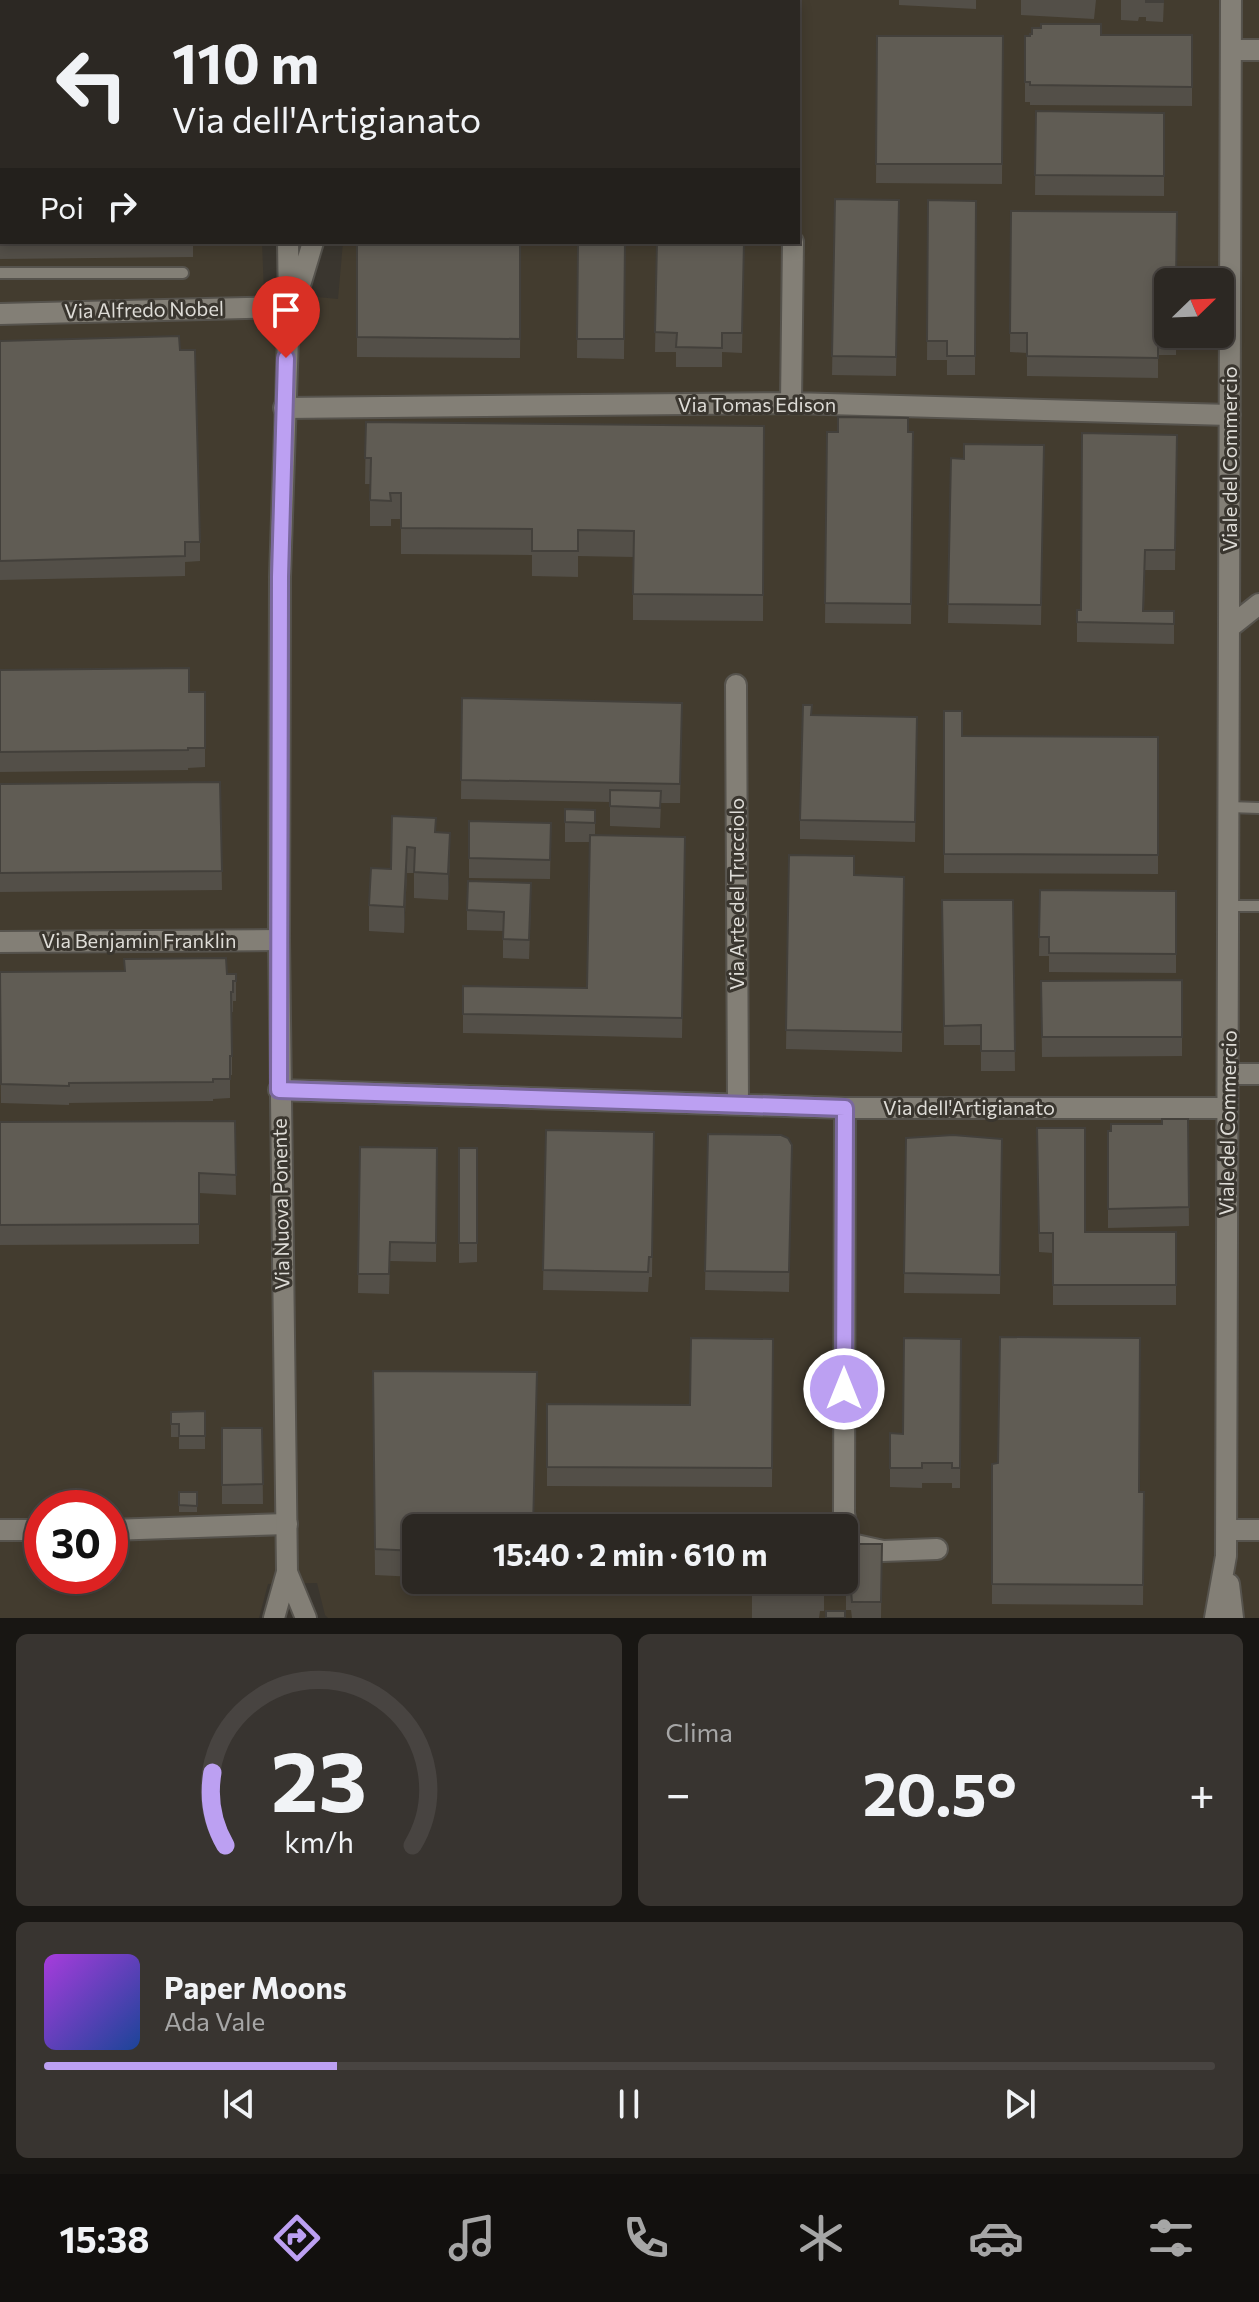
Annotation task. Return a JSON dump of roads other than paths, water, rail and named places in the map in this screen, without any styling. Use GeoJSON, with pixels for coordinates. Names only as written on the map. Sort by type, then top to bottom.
{"type":"FeatureCollection","features":[{"type":"Feature","properties":{"kind":"street","name":"Viale del Commercio"},"geometry":{"type":"LineString","coordinates":[[1215,1618],[1226,1556],[1231,0]]}},
{"type":"Feature","properties":{"kind":"street"},"geometry":{"type":"LineString","coordinates":[[1232,50],[1259,50]]}},
{"type":"Feature","properties":{"kind":"street","name":"Via Nuova Ponente"},"geometry":{"type":"LineString","coordinates":[[274,1618],[287,1572],[279,940],[280,577],[289,307],[288,244]]}},
{"type":"Feature","properties":{"kind":"street","name":"Via Nuova Ponente"},"geometry":{"type":"LineString","coordinates":[[289,307],[301,282],[312,244]]}},
{"type":"Feature","properties":{"kind":"street"},"geometry":{"type":"LineString","coordinates":[[791,403],[793,244]]}},
{"type":"Feature","properties":{"kind":"street","name":"Via Alfredo Nobel"},"geometry":{"type":"LineString","coordinates":[[0,314],[289,307]]}},
{"type":"Feature","properties":{"kind":"street","name":"Via Tomas Edison"},"geometry":{"type":"LineString","coordinates":[[284,408],[791,403],[1230,415]]}},
{"type":"Feature","properties":{"kind":"street"},"geometry":{"type":"LineString","coordinates":[[1230,627],[1259,604]]}},
{"type":"Feature","properties":{"kind":"street","name":"Via Arte del Trucciolo"},"geometry":{"type":"LineString","coordinates":[[736,685],[738,1103]]}},
{"type":"Feature","properties":{"kind":"street","name":"Via Benjamin Franklin"},"geometry":{"type":"LineString","coordinates":[[0,942],[279,940]]}},
{"type":"Feature","properties":{"kind":"street"},"geometry":{"type":"LineString","coordinates":[[1229,1074],[1259,1074]]}},
{"type":"Feature","properties":{"kind":"street","name":"Via dell'Artigianato"},"geometry":{"type":"LineString","coordinates":[[279,1090],[845,1108],[1227,1108]]}},
{"type":"Feature","properties":{"kind":"street"},"geometry":{"type":"LineString","coordinates":[[844,1514],[845,1108]]}},
{"type":"Feature","properties":{"kind":"street"},"geometry":{"type":"LineString","coordinates":[[128,1529],[287,1524]]}},
{"type":"Feature","properties":{"kind":"street"},"geometry":{"type":"LineString","coordinates":[[0,1530],[24,1530]]}},
{"type":"Feature","properties":{"kind":"street"},"geometry":{"type":"LineString","coordinates":[[1226,1530],[1259,1530]]}},
{"type":"Feature","properties":{"kind":"street"},"geometry":{"type":"LineString","coordinates":[[858,1546],[883,1551],[937,1549]]}},
{"type":"Feature","properties":{"kind":"street"},"geometry":{"type":"LineString","coordinates":[[1226,1556],[1233,1618]]}},
{"type":"Feature","properties":{"kind":"street","name":"Via Nuova Ponente"},"geometry":{"type":"LineString","coordinates":[[287,1572],[306,1618]]}},
{"type":"Feature","properties":{"kind":"lane"},"geometry":{"type":"LineString","coordinates":[[0,273],[183,273]]}},
{"type":"Feature","properties":{"kind":"lane"},"geometry":{"type":"LineString","coordinates":[[1229,807],[1259,808]]}},
{"type":"Feature","properties":{"kind":"lane"},"geometry":{"type":"LineString","coordinates":[[1229,906],[1259,906]]}}]}
